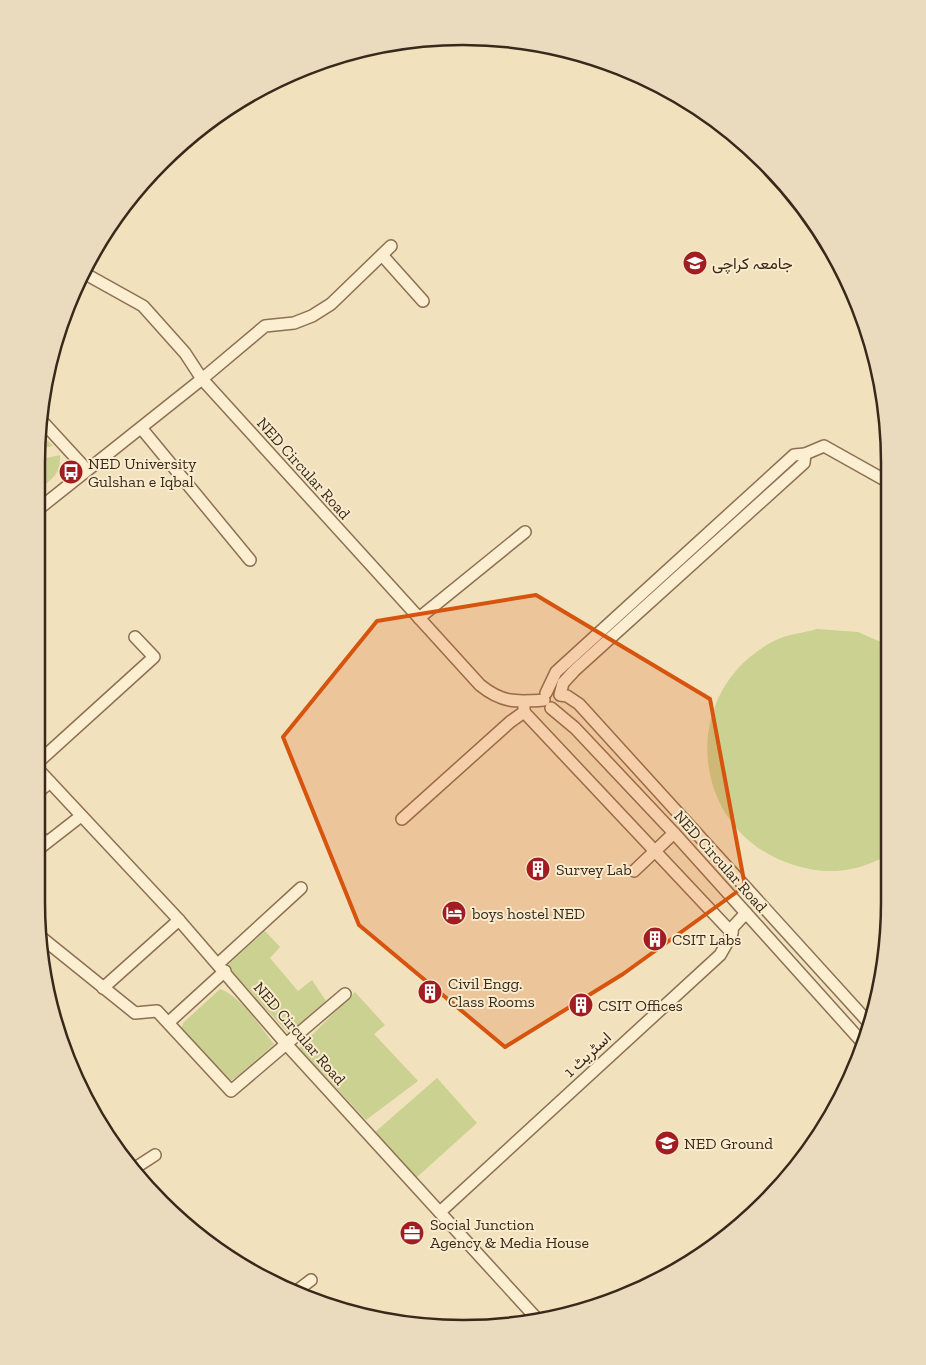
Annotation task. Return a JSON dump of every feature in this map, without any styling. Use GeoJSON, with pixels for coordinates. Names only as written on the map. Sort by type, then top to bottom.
{"type":"FeatureCollection","features":[{"type":"Feature","properties":{"kind":"street"},"geometry":{"type":"LineString","coordinates":[[45,505],[142,429],[265,326],[294,323],[312,316],[331,304],[392,246]]}},
{"type":"Feature","properties":{"kind":"street"},"geometry":{"type":"LineString","coordinates":[[382,255],[423,301]]}},
{"type":"Feature","properties":{"kind":"street","name":"NED Circular Road"},"geometry":{"type":"LineString","coordinates":[[89,276],[143,306],[185,353],[202,379],[419,618],[489,692],[499,698],[524,707],[547,700],[674,833],[858,1038]]}},
{"type":"Feature","properties":{"kind":"street"},"geometry":{"type":"LineString","coordinates":[[47,427],[87,470]]}},
{"type":"Feature","properties":{"kind":"street"},"geometry":{"type":"LineString","coordinates":[[142,429],[250,560]]}},
{"type":"Feature","properties":{"kind":"street"},"geometry":{"type":"LineString","coordinates":[[805,454],[804,463],[575,670],[563,683],[558,705],[547,700],[552,678],[560,668],[794,455],[805,454],[824,446],[881,478]]}},
{"type":"Feature","properties":{"kind":"street"},"geometry":{"type":"LineString","coordinates":[[419,618],[525,532]]}},
{"type":"Feature","properties":{"kind":"street"},"geometry":{"type":"LineString","coordinates":[[45,757],[154,657],[135,636]]}},
{"type":"Feature","properties":{"kind":"street","name":"NED Circular Road"},"geometry":{"type":"LineString","coordinates":[[560,694],[568,696],[579,704],[865,1018]]}},
{"type":"Feature","properties":{"kind":"street"},"geometry":{"type":"LineString","coordinates":[[402,818],[510,722],[524,707],[732,934]]}},
{"type":"Feature","properties":{"kind":"street","name":"NED Circular Road"},"geometry":{"type":"LineString","coordinates":[[45,776],[179,920],[287,1045],[533,1314]]}},
{"type":"Feature","properties":{"kind":"street"},"geometry":{"type":"LineString","coordinates":[[45,786],[50,782]]}},
{"type":"Feature","properties":{"kind":"street"},"geometry":{"type":"LineString","coordinates":[[45,842],[81,816]]}},
{"type":"Feature","properties":{"kind":"street"},"geometry":{"type":"LineString","coordinates":[[634,871],[674,833]]}},
{"type":"Feature","properties":{"kind":"street"},"geometry":{"type":"LineString","coordinates":[[169,1022],[221,967],[301,888]]}},
{"type":"Feature","properties":{"kind":"street","name":"اسٹریٹ 1"},"geometry":{"type":"LineString","coordinates":[[440,1212],[720,955],[732,934],[733,927],[746,913]]}},
{"type":"Feature","properties":{"kind":"street"},"geometry":{"type":"LineString","coordinates":[[103,988],[179,920]]}},
{"type":"Feature","properties":{"kind":"street"},"geometry":{"type":"LineString","coordinates":[[47,942],[135,1013],[158,1011],[231,1091],[345,994]]}},
{"type":"Feature","properties":{"kind":"street"},"geometry":{"type":"LineString","coordinates":[[139,1165],[154,1155]]}},
{"type":"Feature","properties":{"kind":"street"},"geometry":{"type":"LineString","coordinates":[[301,1287],[311,1280]]}},
{"type":"Feature","properties":{"kind":"highlighted area"},"geometry":{"type":"Polygon","coordinates":[[[536,595],[710,699],[745,886],[623,974],[505,1047],[359,925],[283,737],[377,621],[536,595]]]}},
{"type":"Feature","properties":{"kind":"green space"},"geometry":{"type":"Polygon","coordinates":[[[46,439],[53,446],[46,447],[46,439]]]}},
{"type":"Feature","properties":{"kind":"green space"},"geometry":{"type":"Polygon","coordinates":[[[60,455],[57,473],[45,484],[45,463],[45,458],[60,455]]]}},
{"type":"Feature","properties":{"kind":"green space"},"geometry":{"type":"Polygon","coordinates":[[[817,629],[858,632],[881,642],[881,859],[860,867],[837,871],[815,870],[794,865],[759,848],[732,823],[715,793],[708,759],[710,724],[722,691],[744,662],[776,640],[817,629]]]}},
{"type":"Feature","properties":{"kind":"green space"},"geometry":{"type":"Polygon","coordinates":[[[265,931],[280,947],[270,958],[298,991],[312,980],[326,1001],[288,1033],[227,966],[265,931]]]}},
{"type":"Feature","properties":{"kind":"green space"},"geometry":{"type":"Polygon","coordinates":[[[220,989],[236,998],[243,1005],[274,1044],[238,1076],[225,1084],[180,1036],[183,1023],[220,989]]]}},
{"type":"Feature","properties":{"kind":"green space"},"geometry":{"type":"Polygon","coordinates":[[[355,992],[385,1025],[374,1034],[418,1081],[366,1120],[299,1048],[355,992]]]}},
{"type":"Feature","properties":{"kind":"green space"},"geometry":{"type":"Polygon","coordinates":[[[437,1078],[477,1123],[416,1178],[374,1133],[437,1078]]]}},
{"type":"Feature","properties":{"kind":"place","name":"جامعہ کراچی"},"geometry":{"type":"Point","coordinates":[695,263]}},
{"type":"Feature","properties":{"kind":"place","name":"NED University Gulshan e Iqbal"},"geometry":{"type":"Point","coordinates":[71,472]}},
{"type":"Feature","properties":{"kind":"place","name":"Survey Lab"},"geometry":{"type":"Point","coordinates":[538,869]}},
{"type":"Feature","properties":{"kind":"place","name":"boys hostel NED"},"geometry":{"type":"Point","coordinates":[454,913]}},
{"type":"Feature","properties":{"kind":"place","name":"CSIT Labs"},"geometry":{"type":"Point","coordinates":[655,939]}},
{"type":"Feature","properties":{"kind":"place","name":"Civil Engg. Class Rooms"},"geometry":{"type":"Point","coordinates":[430,992]}},
{"type":"Feature","properties":{"kind":"place","name":"CSIT Offices"},"geometry":{"type":"Point","coordinates":[581,1005]}},
{"type":"Feature","properties":{"kind":"place","name":"NED Ground"},"geometry":{"type":"Point","coordinates":[667,1143]}},
{"type":"Feature","properties":{"kind":"place","name":"Social Junction Agency & Media House"},"geometry":{"type":"Point","coordinates":[412,1233]}}]}
